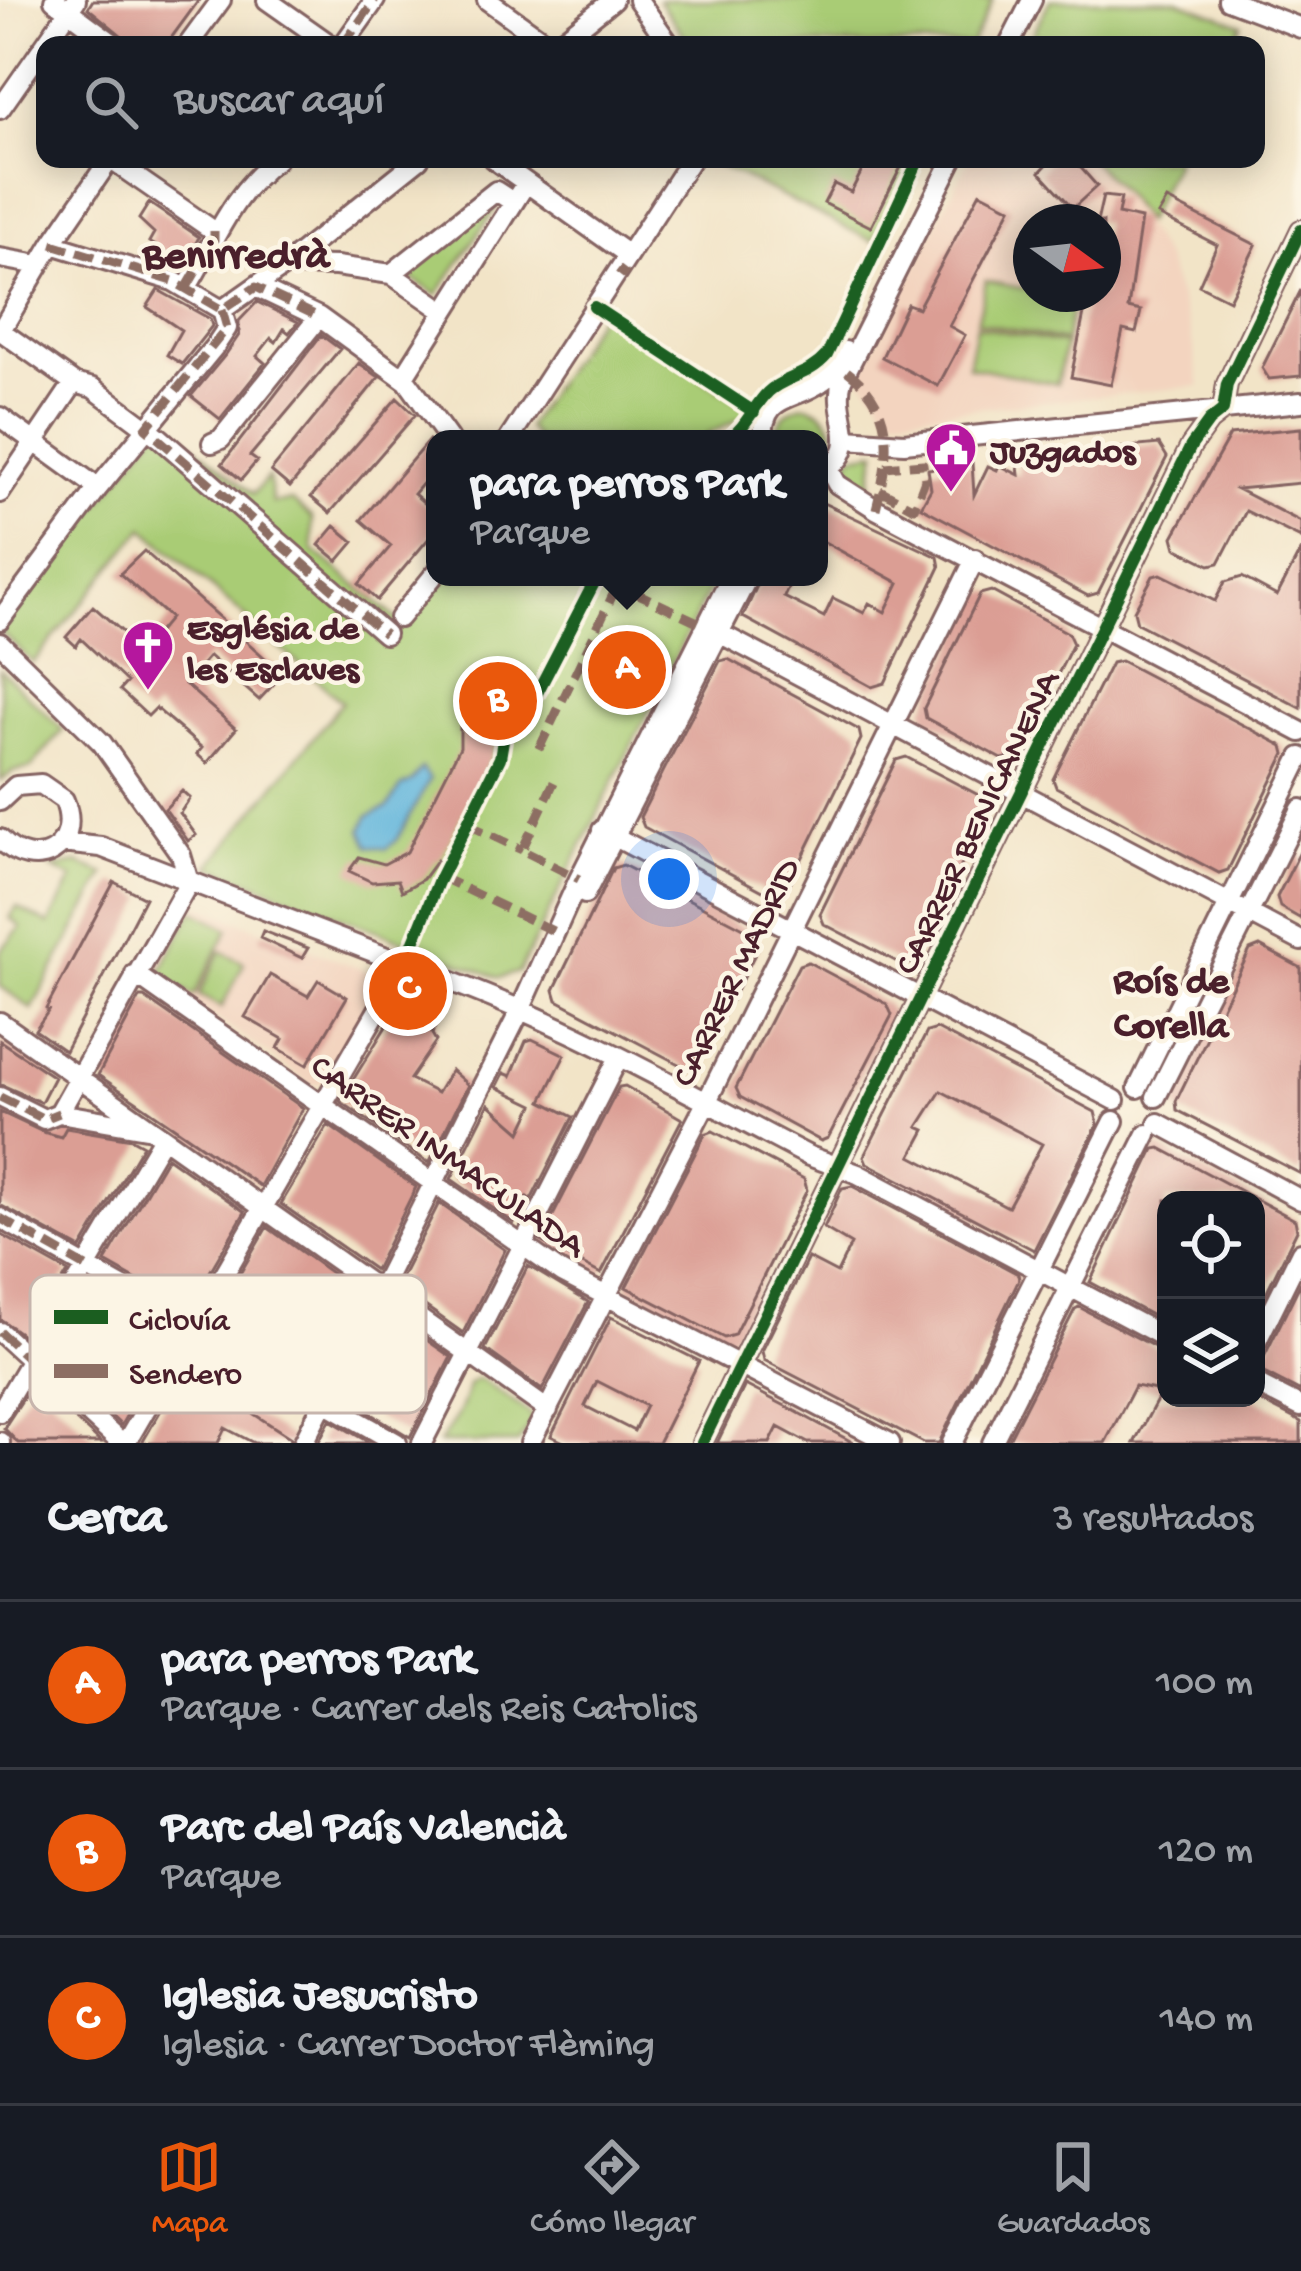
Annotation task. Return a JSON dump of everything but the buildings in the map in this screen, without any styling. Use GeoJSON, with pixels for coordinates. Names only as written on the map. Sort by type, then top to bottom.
{"type":"FeatureCollection","features":[{"type":"Feature","properties":{"kind":"street"},"geometry":{"type":"LineString","coordinates":[[194,36],[220,0]]}},
{"type":"Feature","properties":{"kind":"street"},"geometry":{"type":"LineString","coordinates":[[267,0],[318,36]]}},
{"type":"Feature","properties":{"kind":"street"},"geometry":{"type":"LineString","coordinates":[[350,36],[375,0]]}},
{"type":"Feature","properties":{"kind":"street"},"geometry":{"type":"LineString","coordinates":[[487,0],[540,36]]}},
{"type":"Feature","properties":{"kind":"street"},"geometry":{"type":"LineString","coordinates":[[565,36],[613,0]]}},
{"type":"Feature","properties":{"kind":"street"},"geometry":{"type":"LineString","coordinates":[[638,0],[664,36]]}},
{"type":"Feature","properties":{"kind":"street"},"geometry":{"type":"LineString","coordinates":[[1002,36],[1020,0]]}},
{"type":"Feature","properties":{"kind":"street"},"geometry":{"type":"LineString","coordinates":[[1014,36],[1032,0]]}},
{"type":"Feature","properties":{"kind":"street"},"geometry":{"type":"LineString","coordinates":[[1228,0],[1301,28]]}},
{"type":"Feature","properties":{"kind":"street"},"geometry":{"type":"LineString","coordinates":[[46,36],[66,4],[104,36]]}},
{"type":"Feature","properties":{"kind":"street"},"geometry":{"type":"LineString","coordinates":[[0,108],[36,51]]}},
{"type":"Feature","properties":{"kind":"street"},"geometry":{"type":"LineString","coordinates":[[104,168],[0,332],[74,383],[93,388],[388,623],[426,583]]}},
{"type":"Feature","properties":{"kind":"street"},"geometry":{"type":"LineString","coordinates":[[123,168],[214,231]]}},
{"type":"Feature","properties":{"kind":"street"},"geometry":{"type":"LineString","coordinates":[[187,287],[214,240],[214,231],[261,168]]}},
{"type":"Feature","properties":{"kind":"street"},"geometry":{"type":"LineString","coordinates":[[222,310],[408,168]]}},
{"type":"Feature","properties":{"kind":"street"},"geometry":{"type":"LineString","coordinates":[[506,168],[627,254]]}},
{"type":"Feature","properties":{"kind":"street"},"geometry":{"type":"LineString","coordinates":[[515,430],[685,168]]}},
{"type":"Feature","properties":{"kind":"street"},"geometry":{"type":"LineString","coordinates":[[765,430],[770,410],[789,395],[823,381],[839,362],[937,168]]}},
{"type":"Feature","properties":{"kind":"street"},"geometry":{"type":"LineString","coordinates":[[828,469],[838,461],[847,439],[839,398],[842,380],[948,168]]}},
{"type":"Feature","properties":{"kind":"street"},"geometry":{"type":"LineString","coordinates":[[403,378],[526,183]]}},
{"type":"Feature","properties":{"kind":"street"},"geometry":{"type":"LineString","coordinates":[[391,274],[496,191],[513,202]]}},
{"type":"Feature","properties":{"kind":"street","name":"CARRER BENICANENA"},"geometry":{"type":"LineString","coordinates":[[702,1443],[1191,446],[1223,410],[1227,384],[1301,230]]}},
{"type":"Feature","properties":{"kind":"street"},"geometry":{"type":"LineString","coordinates":[[0,620],[98,488],[227,328],[222,310],[187,287],[52,244]]}},
{"type":"Feature","properties":{"kind":"street"},"geometry":{"type":"LineString","coordinates":[[0,258],[39,265]]}},
{"type":"Feature","properties":{"kind":"street"},"geometry":{"type":"LineString","coordinates":[[286,265],[391,274],[444,311]]}},
{"type":"Feature","properties":{"kind":"street"},"geometry":{"type":"LineString","coordinates":[[256,286],[319,316],[403,378],[442,430]]}},
{"type":"Feature","properties":{"kind":"street"},"geometry":{"type":"LineString","coordinates":[[212,443],[221,439],[319,316]]}},
{"type":"Feature","properties":{"kind":"street"},"geometry":{"type":"LineString","coordinates":[[0,493],[74,383]]}},
{"type":"Feature","properties":{"kind":"street"},"geometry":{"type":"LineString","coordinates":[[801,392],[825,397],[842,415]]}},
{"type":"Feature","properties":{"kind":"street"},"geometry":{"type":"LineString","coordinates":[[847,439],[904,443],[1301,402]]}},
{"type":"Feature","properties":{"kind":"street"},"geometry":{"type":"LineString","coordinates":[[0,417],[98,488]]}},
{"type":"Feature","properties":{"kind":"street"},"geometry":{"type":"LineString","coordinates":[[1163,417],[1180,424],[1191,446]]}},
{"type":"Feature","properties":{"kind":"street"},"geometry":{"type":"LineString","coordinates":[[828,476],[876,509],[1301,732]]}},
{"type":"Feature","properties":{"kind":"street","name":"CARRER MADRID"},"geometry":{"type":"LineString","coordinates":[[530,1443],[706,1102],[975,559]]}},
{"type":"Feature","properties":{"kind":"street"},"geometry":{"type":"LineString","coordinates":[[713,629],[727,586]]}},
{"type":"Feature","properties":{"kind":"street"},"geometry":{"type":"LineString","coordinates":[[388,1275],[530,984],[713,629],[742,586]]}},
{"type":"Feature","properties":{"kind":"street"},"geometry":{"type":"LineString","coordinates":[[713,629],[1301,941]]}},
{"type":"Feature","properties":{"kind":"street"},"geometry":{"type":"LineString","coordinates":[[0,643],[102,743],[181,855],[190,882],[59,1113]]}},
{"type":"Feature","properties":{"kind":"street"},"geometry":{"type":"LineString","coordinates":[[1147,1092],[1229,904],[1301,758]]}},
{"type":"Feature","properties":{"kind":"street"},"geometry":{"type":"LineString","coordinates":[[2,796],[28,783],[41,784],[58,793],[101,847]]}},
{"type":"Feature","properties":{"kind":"street"},"geometry":{"type":"LineString","coordinates":[[1147,1092],[1250,914],[1301,808]]}},
{"type":"Feature","properties":{"kind":"street"},"geometry":{"type":"LineString","coordinates":[[0,839],[10,850],[34,857],[47,855],[61,843],[69,812]]}},
{"type":"Feature","properties":{"kind":"street"},"geometry":{"type":"LineString","coordinates":[[608,833],[1115,1100]]}},
{"type":"Feature","properties":{"kind":"street"},"geometry":{"type":"LineString","coordinates":[[522,1008],[540,982],[608,833]]}},
{"type":"Feature","properties":{"kind":"street"},"geometry":{"type":"LineString","coordinates":[[61,843],[101,847],[522,1008],[858,1174],[1157,1333]]}},
{"type":"Feature","properties":{"kind":"street"},"geometry":{"type":"LineString","coordinates":[[223,1275],[322,1105],[410,967]]}},
{"type":"Feature","properties":{"kind":"street","name":"CARRER INMACULADA"},"geometry":{"type":"LineString","coordinates":[[135,974],[524,1246],[608,1296],[890,1443]]}},
{"type":"Feature","properties":{"kind":"street"},"geometry":{"type":"LineString","coordinates":[[493,997],[513,994],[530,984]]}},
{"type":"Feature","properties":{"kind":"street"},"geometry":{"type":"LineString","coordinates":[[0,1022],[358,1275]]}},
{"type":"Feature","properties":{"kind":"street"},"geometry":{"type":"LineString","coordinates":[[422,1443],[619,1058]]}},
{"type":"Feature","properties":{"kind":"street"},"geometry":{"type":"LineString","coordinates":[[952,1443],[1114,1121],[1115,1100],[1127,1089],[1147,1092],[1161,1112],[992,1443]]}},
{"type":"Feature","properties":{"kind":"street"},"geometry":{"type":"LineString","coordinates":[[0,1097],[44,1118],[59,1113],[154,1134]]}},
{"type":"Feature","properties":{"kind":"street"},"geometry":{"type":"LineString","coordinates":[[1114,1121],[1127,1135],[1152,1128],[1301,1200]]}},
{"type":"Feature","properties":{"kind":"street"},"geometry":{"type":"LineString","coordinates":[[81,1275],[154,1134]]}},
{"type":"Feature","properties":{"kind":"street"},"geometry":{"type":"LineString","coordinates":[[2,1219],[100,1275]]}},
{"type":"Feature","properties":{"kind":"street"},"geometry":{"type":"LineString","coordinates":[[1265,1325],[1301,1252]]}},
{"type":"Feature","properties":{"kind":"street"},"geometry":{"type":"LineString","coordinates":[[426,1323],[548,1410]]}},
{"type":"Feature","properties":{"kind":"street"},"geometry":{"type":"LineString","coordinates":[[0,1332],[30,1360],[0,1412]]}},
{"type":"Feature","properties":{"kind":"street"},"geometry":{"type":"LineString","coordinates":[[1265,1389],[1301,1407]]}},
{"type":"Feature","properties":{"kind":"street"},"geometry":{"type":"LineString","coordinates":[[90,1413],[124,1443],[142,1413]]}},
{"type":"Feature","properties":{"kind":"street"},"geometry":{"type":"LineString","coordinates":[[303,1443],[318,1413]]}},
{"type":"Feature","properties":{"kind":"street"},"geometry":{"type":"LineString","coordinates":[[343,1413],[397,1443]]}},
{"type":"Feature","properties":{"kind":"shaded area"},"geometry":{"type":"Polygon","coordinates":[[[964,168],[1099,168],[1125,195],[1165,259],[1190,329],[1200,386],[888,417],[878,395],[860,377],[964,168]]]}},
{"type":"Feature","properties":{"kind":"shaded area"},"geometry":{"type":"Polygon","coordinates":[[[197,905],[376,975],[380,984],[322,1083],[312,1085],[157,977],[154,966],[186,909],[197,905]]]}},
{"type":"Feature","properties":{"kind":"green space"},"geometry":{"type":"Polygon","coordinates":[[[658,0],[993,0],[975,36],[684,36],[658,0]]]}},
{"type":"Feature","properties":{"kind":"green space"},"geometry":{"type":"Polygon","coordinates":[[[1050,0],[1177,0],[1242,24],[1236,36],[1032,36],[1050,0]]]}},
{"type":"Feature","properties":{"kind":"green space"},"geometry":{"type":"Polygon","coordinates":[[[724,168],[910,168],[873,241],[724,168]]]}},
{"type":"Feature","properties":{"kind":"green space"},"geometry":{"type":"Polygon","coordinates":[[[1099,168],[1172,168],[1145,222],[1099,168]]]}},
{"type":"Feature","properties":{"kind":"green space"},"geometry":{"type":"Polygon","coordinates":[[[490,205],[495,209],[437,295],[405,274],[490,205]]]}},
{"type":"Feature","properties":{"kind":"green space"},"geometry":{"type":"Polygon","coordinates":[[[986,281],[1013,286],[1013,312],[1071,312],[1065,341],[977,322],[986,281]]]}},
{"type":"Feature","properties":{"kind":"green space"},"geometry":{"type":"Polygon","coordinates":[[[600,313],[754,412],[716,430],[527,427],[600,313]]]}},
{"type":"Feature","properties":{"kind":"green space"},"geometry":{"type":"Polygon","coordinates":[[[976,326],[1065,344],[1057,384],[968,366],[976,326]]]}},
{"type":"Feature","properties":{"kind":"green space"},"geometry":{"type":"Polygon","coordinates":[[[804,405],[828,419],[832,435],[828,448],[828,430],[778,430],[792,409],[804,405]]]}},
{"type":"Feature","properties":{"kind":"green space"},"geometry":{"type":"Polygon","coordinates":[[[164,421],[253,494],[268,477],[273,503],[292,501],[312,518],[313,550],[404,625],[436,586],[711,586],[519,972],[499,978],[210,866],[342,702],[144,528],[33,663],[0,631],[164,421]]]}},
{"type":"Feature","properties":{"kind":"green space"},"geometry":{"type":"Polygon","coordinates":[[[877,451],[869,493],[849,481],[845,466],[853,455],[877,451]]]}},
{"type":"Feature","properties":{"kind":"green space"},"geometry":{"type":"Polygon","coordinates":[[[0,669],[63,730],[31,768],[12,772],[1,781],[0,669]]]}},
{"type":"Feature","properties":{"kind":"green space"},"geometry":{"type":"Polygon","coordinates":[[[77,863],[105,874],[32,1009],[0,986],[0,951],[21,927],[10,918],[17,907],[49,924],[73,879],[52,868],[77,863]]]}},
{"type":"Feature","properties":{"kind":"green space"},"geometry":{"type":"Polygon","coordinates":[[[193,910],[229,929],[194,996],[158,976],[193,910]]]}},
{"type":"Feature","properties":{"kind":"green space"},"geometry":{"type":"Polygon","coordinates":[[[221,951],[244,963],[222,1007],[199,995],[221,951]]]}},
{"type":"Feature","properties":{"kind":"green space"},"geometry":{"type":"Polygon","coordinates":[[[477,1379],[529,1412],[532,1421],[518,1443],[439,1443],[468,1385],[477,1379]]]}},
{"type":"Feature","properties":{"kind":"water"},"geometry":{"type":"Polygon","coordinates":[[[422,768],[430,779],[396,841],[386,849],[369,846],[362,830],[368,816],[388,807],[422,768]]]}},
{"type":"Feature","properties":{"kind":"marked path"},"geometry":{"type":"LineString","coordinates":[[349,36],[375,0]]}},
{"type":"Feature","properties":{"kind":"marked path"},"geometry":{"type":"LineString","coordinates":[[187,287],[214,240],[214,231]]}},
{"type":"Feature","properties":{"kind":"marked path"},"geometry":{"type":"LineString","coordinates":[[52,244],[173,281],[222,310],[256,287],[319,317]]}},
{"type":"Feature","properties":{"kind":"marked path"},"geometry":{"type":"LineString","coordinates":[[618,269],[627,276]]}},
{"type":"Feature","properties":{"kind":"marked path"},"geometry":{"type":"LineString","coordinates":[[222,310],[227,328],[146,428],[385,634]]}},
{"type":"Feature","properties":{"kind":"marked path"},"geometry":{"type":"LineString","coordinates":[[847,371],[875,401],[882,417],[886,452],[876,509]]}},
{"type":"Feature","properties":{"kind":"marked path"},"geometry":{"type":"LineString","coordinates":[[880,490],[914,508],[925,480],[923,464],[885,467]]}},
{"type":"Feature","properties":{"kind":"marked path"},"geometry":{"type":"LineString","coordinates":[[539,749],[617,586]]}},
{"type":"Feature","properties":{"kind":"marked path"},"geometry":{"type":"LineString","coordinates":[[622,586],[706,626]]}},
{"type":"Feature","properties":{"kind":"marked path"},"geometry":{"type":"LineString","coordinates":[[554,782],[522,850],[579,879]]}},
{"type":"Feature","properties":{"kind":"marked path"},"geometry":{"type":"LineString","coordinates":[[467,824],[522,850]]}},
{"type":"Feature","properties":{"kind":"marked path"},"geometry":{"type":"LineString","coordinates":[[441,877],[553,931]]}},
{"type":"Feature","properties":{"kind":"marked path"},"geometry":{"type":"LineString","coordinates":[[0,1097],[44,1119],[59,1113]]}},
{"type":"Feature","properties":{"kind":"marked path"},"geometry":{"type":"LineString","coordinates":[[0,1218],[86,1267]]}},
{"type":"Feature","properties":{"kind":"marked path"},"geometry":{"type":"LineString","coordinates":[[0,1332],[30,1360]]}},
{"type":"Feature","properties":{"kind":"cycle path"},"geometry":{"type":"LineString","coordinates":[[739,430],[768,392],[827,355],[915,168]]}},
{"type":"Feature","properties":{"kind":"cycle path"},"geometry":{"type":"LineString","coordinates":[[702,1443],[1191,446],[1223,410],[1227,384],[1301,230]]}},
{"type":"Feature","properties":{"kind":"cycle path"},"geometry":{"type":"LineString","coordinates":[[594,307],[754,412]]}},
{"type":"Feature","properties":{"kind":"cycle path"},"geometry":{"type":"LineString","coordinates":[[402,971],[438,882],[500,758],[505,728],[502,710],[524,706],[537,693],[592,586]]}},
{"type":"Feature","properties":{"kind":"place","name":"Juzgados"},"geometry":{"type":"Point","coordinates":[951,494]}},
{"type":"Feature","properties":{"kind":"place","name":"para perros Park"},"geometry":{"type":"Point","coordinates":[627,670]}},
{"type":"Feature","properties":{"kind":"place","name":"Església de les Esclaves"},"geometry":{"type":"Point","coordinates":[148,692]}},
{"type":"Feature","properties":{"kind":"place","name":"Parc del País Valencià"},"geometry":{"type":"Point","coordinates":[498,701]}},
{"type":"Feature","properties":{"kind":"place","name":"Iglesia Jesucristo"},"geometry":{"type":"Point","coordinates":[408,991]}},
{"type":"Feature","properties":{"kind":"district","name":"Benirredrà"},"geometry":{"type":"Point","coordinates":[236,251]}},
{"type":"Feature","properties":{"kind":"district","name":"Roís de Corella"},"geometry":{"type":"Point","coordinates":[1171,1000]}}]}
